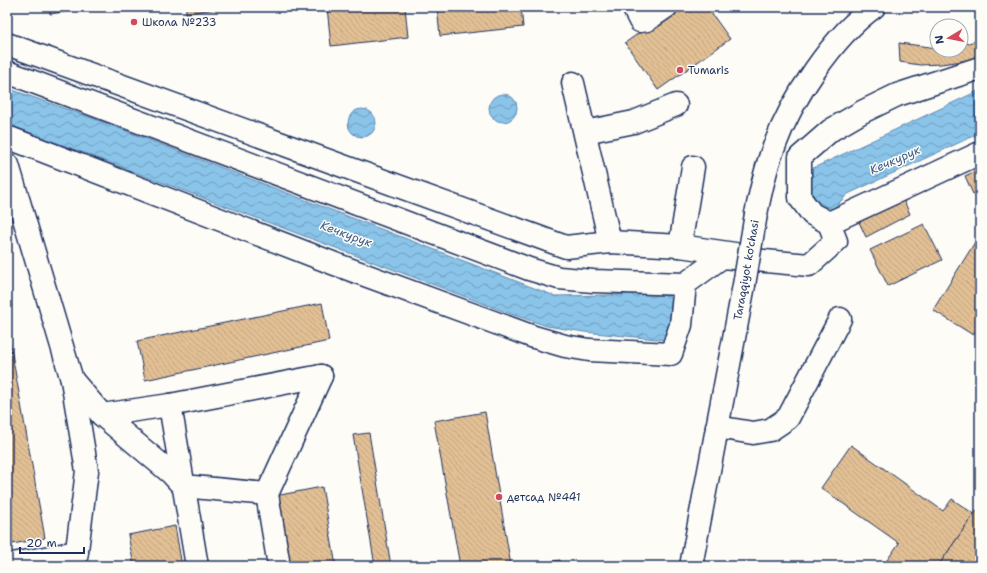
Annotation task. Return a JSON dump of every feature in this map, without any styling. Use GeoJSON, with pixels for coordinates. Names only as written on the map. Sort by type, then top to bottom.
{"type":"FeatureCollection","features":[{"type":"Feature","properties":{"kind":"street"},"geometry":{"type":"LineString","coordinates":[[632,7],[640,21],[647,20],[666,7]]}},
{"type":"Feature","properties":{"kind":"street","name":"Taraqqiyot ko'chasi"},"geometry":{"type":"LineString","coordinates":[[691,566],[763,180],[772,152],[788,115],[818,67],[862,10]]}},
{"type":"Feature","properties":{"kind":"street"},"geometry":{"type":"LineString","coordinates":[[7,44],[566,247],[610,242],[680,246],[749,256]]}},
{"type":"Feature","properties":{"kind":"street"},"geometry":{"type":"LineString","coordinates":[[7,72],[529,269],[559,278],[586,281],[685,284],[722,257],[809,264],[836,241],[829,223],[812,214],[800,198],[800,157],[831,130],[862,112],[897,95],[980,68]]}},
{"type":"Feature","properties":{"kind":"street"},"geometry":{"type":"LineString","coordinates":[[573,82],[610,242]]}},
{"type":"Feature","properties":{"kind":"street"},"geometry":{"type":"LineString","coordinates":[[585,132],[634,122],[676,105]]}},
{"type":"Feature","properties":{"kind":"street"},"geometry":{"type":"LineString","coordinates":[[7,137],[335,264],[534,337],[564,346],[589,350],[671,354],[681,325],[685,284]]}},
{"type":"Feature","properties":{"kind":"street"},"geometry":{"type":"LineString","coordinates":[[829,223],[980,153]]}},
{"type":"Feature","properties":{"kind":"street"},"geometry":{"type":"LineString","coordinates":[[7,565],[76,559],[87,471],[72,380],[8,165]]}},
{"type":"Feature","properties":{"kind":"street"},"geometry":{"type":"LineString","coordinates":[[680,246],[693,167]]}},
{"type":"Feature","properties":{"kind":"street"},"geometry":{"type":"LineString","coordinates":[[718,427],[753,433],[770,430],[788,418],[840,318]]}},
{"type":"Feature","properties":{"kind":"street"},"geometry":{"type":"LineString","coordinates":[[102,415],[321,376],[267,494],[279,566]]}},
{"type":"Feature","properties":{"kind":"street"},"geometry":{"type":"LineString","coordinates":[[72,380],[102,415],[170,473],[183,486],[267,494]]}},
{"type":"Feature","properties":{"kind":"street"},"geometry":{"type":"LineString","coordinates":[[170,404],[197,566]]}},
{"type":"Feature","properties":{"kind":"water","name":"Кечкурук"},"geometry":{"type":"Polygon","coordinates":[[[7,88],[100,121],[555,296],[615,295],[672,288],[681,297],[667,340],[584,332],[547,326],[511,314],[7,124],[7,88]]]}},
{"type":"Feature","properties":{"kind":"water","name":"Кечкурук"},"geometry":{"type":"Polygon","coordinates":[[[980,90],[980,133],[848,194],[833,209],[820,205],[811,197],[807,171],[980,90]]]}},
{"type":"Feature","properties":{"kind":"water"},"geometry":{"type":"Polygon","coordinates":[[[503,94],[513,98],[517,108],[513,118],[503,122],[493,118],[489,108],[493,98],[503,94]]]}},
{"type":"Feature","properties":{"kind":"water"},"geometry":{"type":"Polygon","coordinates":[[[362,109],[372,113],[376,123],[372,133],[362,137],[352,133],[348,123],[352,113],[362,109]]]}},
{"type":"Feature","properties":{"kind":"building"},"geometry":{"type":"Polygon","coordinates":[[[50,7],[91,7],[91,8],[50,14],[50,7]]]}},
{"type":"Feature","properties":{"kind":"building"},"geometry":{"type":"Polygon","coordinates":[[[186,7],[224,7],[224,8],[186,13],[186,7]]]}},
{"type":"Feature","properties":{"kind":"building"},"geometry":{"type":"Polygon","coordinates":[[[327,7],[405,7],[408,37],[331,46],[327,7]]]}},
{"type":"Feature","properties":{"kind":"building"},"geometry":{"type":"Polygon","coordinates":[[[437,7],[521,7],[523,27],[440,36],[437,7]]]}},
{"type":"Feature","properties":{"kind":"building"},"geometry":{"type":"Polygon","coordinates":[[[675,7],[707,7],[730,39],[658,90],[625,43],[675,7]]]}},
{"type":"Feature","properties":{"kind":"building"},"geometry":{"type":"Polygon","coordinates":[[[980,40],[980,57],[941,64],[920,65],[900,62],[899,43],[929,47],[929,58],[969,58],[969,43],[980,40]]]}},
{"type":"Feature","properties":{"kind":"building"},"geometry":{"type":"Polygon","coordinates":[[[980,169],[980,190],[973,194],[965,176],[980,169]]]}},
{"type":"Feature","properties":{"kind":"building"},"geometry":{"type":"Polygon","coordinates":[[[903,199],[910,214],[866,237],[859,222],[903,199]]]}},
{"type":"Feature","properties":{"kind":"building"},"geometry":{"type":"Polygon","coordinates":[[[924,224],[942,260],[888,286],[870,250],[924,224]]]}},
{"type":"Feature","properties":{"kind":"building"},"geometry":{"type":"Polygon","coordinates":[[[980,234],[980,324],[973,335],[933,310],[980,234]]]}},
{"type":"Feature","properties":{"kind":"building"},"geometry":{"type":"Polygon","coordinates":[[[322,303],[329,341],[145,380],[137,341],[322,303]]]}},
{"type":"Feature","properties":{"kind":"building"},"geometry":{"type":"Polygon","coordinates":[[[7,326],[45,538],[7,545],[7,326]]]}},
{"type":"Feature","properties":{"kind":"building"},"geometry":{"type":"Polygon","coordinates":[[[485,412],[511,566],[460,566],[434,421],[485,412]]]}},
{"type":"Feature","properties":{"kind":"building"},"geometry":{"type":"Polygon","coordinates":[[[369,433],[391,566],[375,566],[353,435],[369,433]]]}},
{"type":"Feature","properties":{"kind":"building"},"geometry":{"type":"Polygon","coordinates":[[[851,445],[943,511],[952,499],[974,514],[938,566],[883,566],[899,543],[821,488],[851,445]]]}},
{"type":"Feature","properties":{"kind":"building"},"geometry":{"type":"Polygon","coordinates":[[[322,487],[336,566],[287,566],[275,496],[322,487]]]}},
{"type":"Feature","properties":{"kind":"building"},"geometry":{"type":"Polygon","coordinates":[[[980,507],[980,566],[938,566],[974,514],[980,507]]]}},
{"type":"Feature","properties":{"kind":"building"},"geometry":{"type":"Polygon","coordinates":[[[175,526],[182,566],[134,566],[128,535],[175,526]]]}},
{"type":"Feature","properties":{"kind":"building"},"geometry":{"type":"Polygon","coordinates":[[[560,560],[561,566],[526,566],[560,560]]]}},
{"type":"Feature","properties":{"kind":"place","name":"Школа №233"},"geometry":{"type":"Point","coordinates":[134,22]}},
{"type":"Feature","properties":{"kind":"place","name":"Tumaris"},"geometry":{"type":"Point","coordinates":[680,70]}},
{"type":"Feature","properties":{"kind":"place","name":"детсад №441"},"geometry":{"type":"Point","coordinates":[499,497]}}]}
